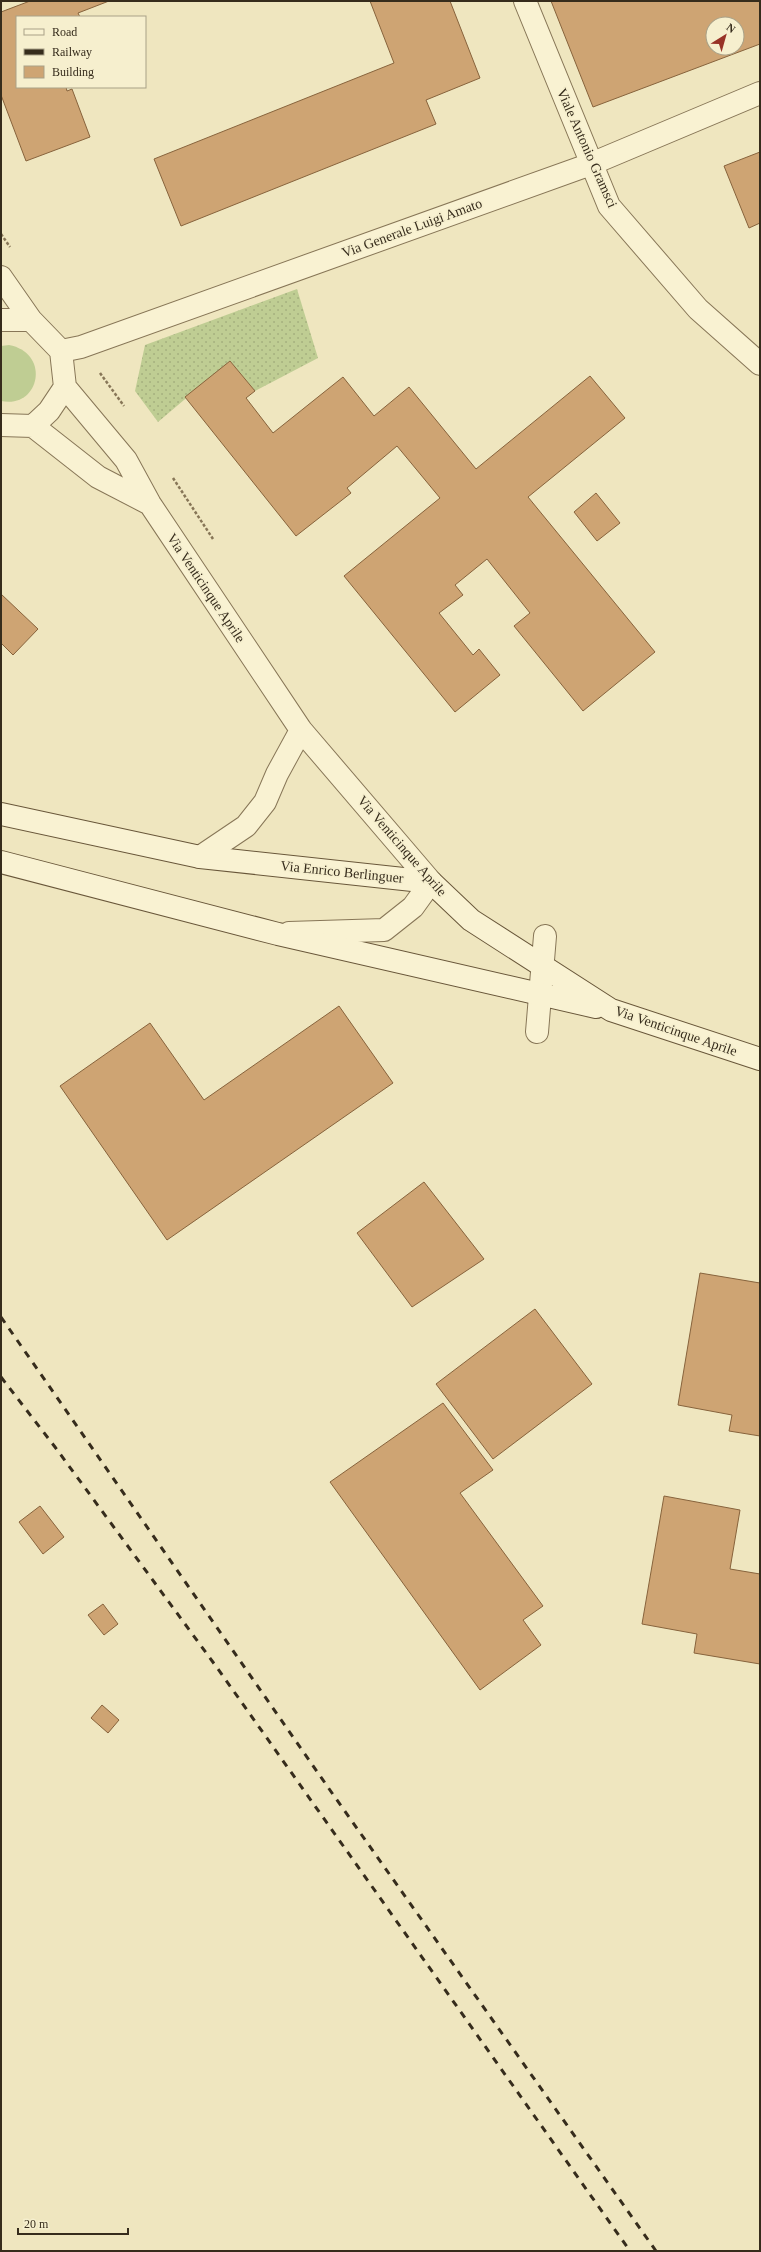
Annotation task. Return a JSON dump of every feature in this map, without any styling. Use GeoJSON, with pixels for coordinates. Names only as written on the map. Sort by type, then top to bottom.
{"type":"FeatureCollection","features":[{"type":"Feature","properties":{"kind":"street","name":"Viale Antonio Gramsci"},"geometry":{"type":"LineString","coordinates":[[525,1],[609,206],[698,309],[760,364]]}},
{"type":"Feature","properties":{"kind":"street","name":"Via Generale Luigi Amato"},"geometry":{"type":"LineString","coordinates":[[61,351],[81,347],[591,164],[760,93]]}},
{"type":"Feature","properties":{"kind":"street"},"geometry":{"type":"LineString","coordinates":[[1,277],[31,320],[61,351],[65,387],[49,411],[33,426],[1,424]]}},
{"type":"Feature","properties":{"kind":"street"},"geometry":{"type":"LineString","coordinates":[[1,320],[31,320]]}},
{"type":"Feature","properties":{"kind":"street","name":"Via Venticinque Aprile"},"geometry":{"type":"LineString","coordinates":[[65,387],[126,460],[150,504],[301,730],[431,882],[471,920],[611,1010],[760,1058]]}},
{"type":"Feature","properties":{"kind":"street","name":"Via Venticinque Aprile"},"geometry":{"type":"LineString","coordinates":[[33,426],[98,477],[150,504]]}},
{"type":"Feature","properties":{"kind":"street"},"geometry":{"type":"LineString","coordinates":[[200,857],[246,826],[265,802],[277,774],[301,730]]}},
{"type":"Feature","properties":{"kind":"street","name":"Via Enrico Berlinguer"},"geometry":{"type":"LineString","coordinates":[[1,814],[200,857],[431,882],[413,907],[384,930],[278,934]]}},
{"type":"Feature","properties":{"kind":"street","name":"Via Enrico Berlinguer"},"geometry":{"type":"LineString","coordinates":[[1,862],[278,934],[611,1010]]}},
{"type":"Feature","properties":{"kind":"street"},"geometry":{"type":"LineString","coordinates":[[537,1032],[545,936]]}},
{"type":"Feature","properties":{"kind":"path"},"geometry":{"type":"LineString","coordinates":[[169,471],[217,545]]}},
{"type":"Feature","properties":{"kind":"green space"},"geometry":{"type":"Polygon","coordinates":[[[297,289],[318,358],[255,391],[230,361],[158,422],[135,391],[145,345],[297,289]]]}},
{"type":"Feature","properties":{"kind":"green space"},"geometry":{"type":"Polygon","coordinates":[[[9,345],[22,350],[31,358],[35,368],[35,379],[32,389],[25,397],[14,401],[1,401],[1,346],[9,345]]]}},
{"type":"Feature","properties":{"kind":"building"},"geometry":{"type":"Polygon","coordinates":[[[30,1],[109,1],[78,13],[80,16],[16,16],[16,88],[66,88],[67,91],[72,89],[90,137],[26,161],[1,95],[1,12],[30,1]]]}},
{"type":"Feature","properties":{"kind":"building"},"geometry":{"type":"Polygon","coordinates":[[[370,1],[450,1],[480,78],[426,100],[436,124],[181,226],[154,159],[394,63],[370,1]]]}},
{"type":"Feature","properties":{"kind":"building"},"geometry":{"type":"Polygon","coordinates":[[[551,1],[760,1],[760,44],[745,50],[745,16],[705,16],[705,56],[728,56],[593,107],[551,1]]]}},
{"type":"Feature","properties":{"kind":"building"},"geometry":{"type":"Polygon","coordinates":[[[760,152],[760,223],[749,228],[724,166],[760,152]]]}},
{"type":"Feature","properties":{"kind":"building"},"geometry":{"type":"Polygon","coordinates":[[[230,361],[255,391],[246,398],[273,433],[343,377],[374,416],[409,387],[476,469],[590,376],[625,418],[528,497],[655,652],[583,711],[514,626],[530,613],[487,559],[455,585],[463,595],[439,613],[473,655],[479,649],[500,675],[455,712],[344,576],[440,498],[397,446],[347,488],[351,493],[296,536],[185,397],[230,361]]]}},
{"type":"Feature","properties":{"kind":"building"},"geometry":{"type":"Polygon","coordinates":[[[596,493],[620,523],[597,541],[574,512],[596,493]]]}},
{"type":"Feature","properties":{"kind":"building"},"geometry":{"type":"Polygon","coordinates":[[[1,594],[38,629],[13,655],[1,643],[1,594]]]}},
{"type":"Feature","properties":{"kind":"building"},"geometry":{"type":"Polygon","coordinates":[[[339,1006],[393,1083],[167,1240],[60,1086],[150,1023],[204,1100],[339,1006]]]}},
{"type":"Feature","properties":{"kind":"building"},"geometry":{"type":"Polygon","coordinates":[[[424,1182],[484,1259],[412,1307],[357,1233],[424,1182]]]}},
{"type":"Feature","properties":{"kind":"building"},"geometry":{"type":"Polygon","coordinates":[[[700,1273],[760,1283],[760,1436],[729,1431],[732,1415],[678,1405],[700,1273]]]}},
{"type":"Feature","properties":{"kind":"building"},"geometry":{"type":"Polygon","coordinates":[[[535,1309],[592,1384],[493,1459],[436,1384],[535,1309]]]}},
{"type":"Feature","properties":{"kind":"building"},"geometry":{"type":"Polygon","coordinates":[[[443,1403],[493,1470],[460,1493],[543,1606],[523,1620],[541,1645],[480,1690],[330,1482],[443,1403]]]}},
{"type":"Feature","properties":{"kind":"building"},"geometry":{"type":"Polygon","coordinates":[[[664,1496],[740,1510],[730,1569],[760,1574],[760,1664],[694,1653],[697,1634],[642,1624],[664,1496]]]}},
{"type":"Feature","properties":{"kind":"building"},"geometry":{"type":"Polygon","coordinates":[[[40,1506],[64,1537],[43,1554],[19,1522],[40,1506]]]}},
{"type":"Feature","properties":{"kind":"building"},"geometry":{"type":"Polygon","coordinates":[[[103,1604],[118,1624],[104,1635],[88,1615],[103,1604]]]}},
{"type":"Feature","properties":{"kind":"building"},"geometry":{"type":"Polygon","coordinates":[[[102,1705],[119,1720],[108,1733],[91,1718],[102,1705]]]}},
{"type":"Feature","properties":{"kind":"railway"},"geometry":{"type":"LineString","coordinates":[[1,1317],[332,1793],[656,2251]]}},
{"type":"Feature","properties":{"kind":"railway"},"geometry":{"type":"LineString","coordinates":[[1,1377],[55,1447],[218,1669],[630,2251]]}}]}
